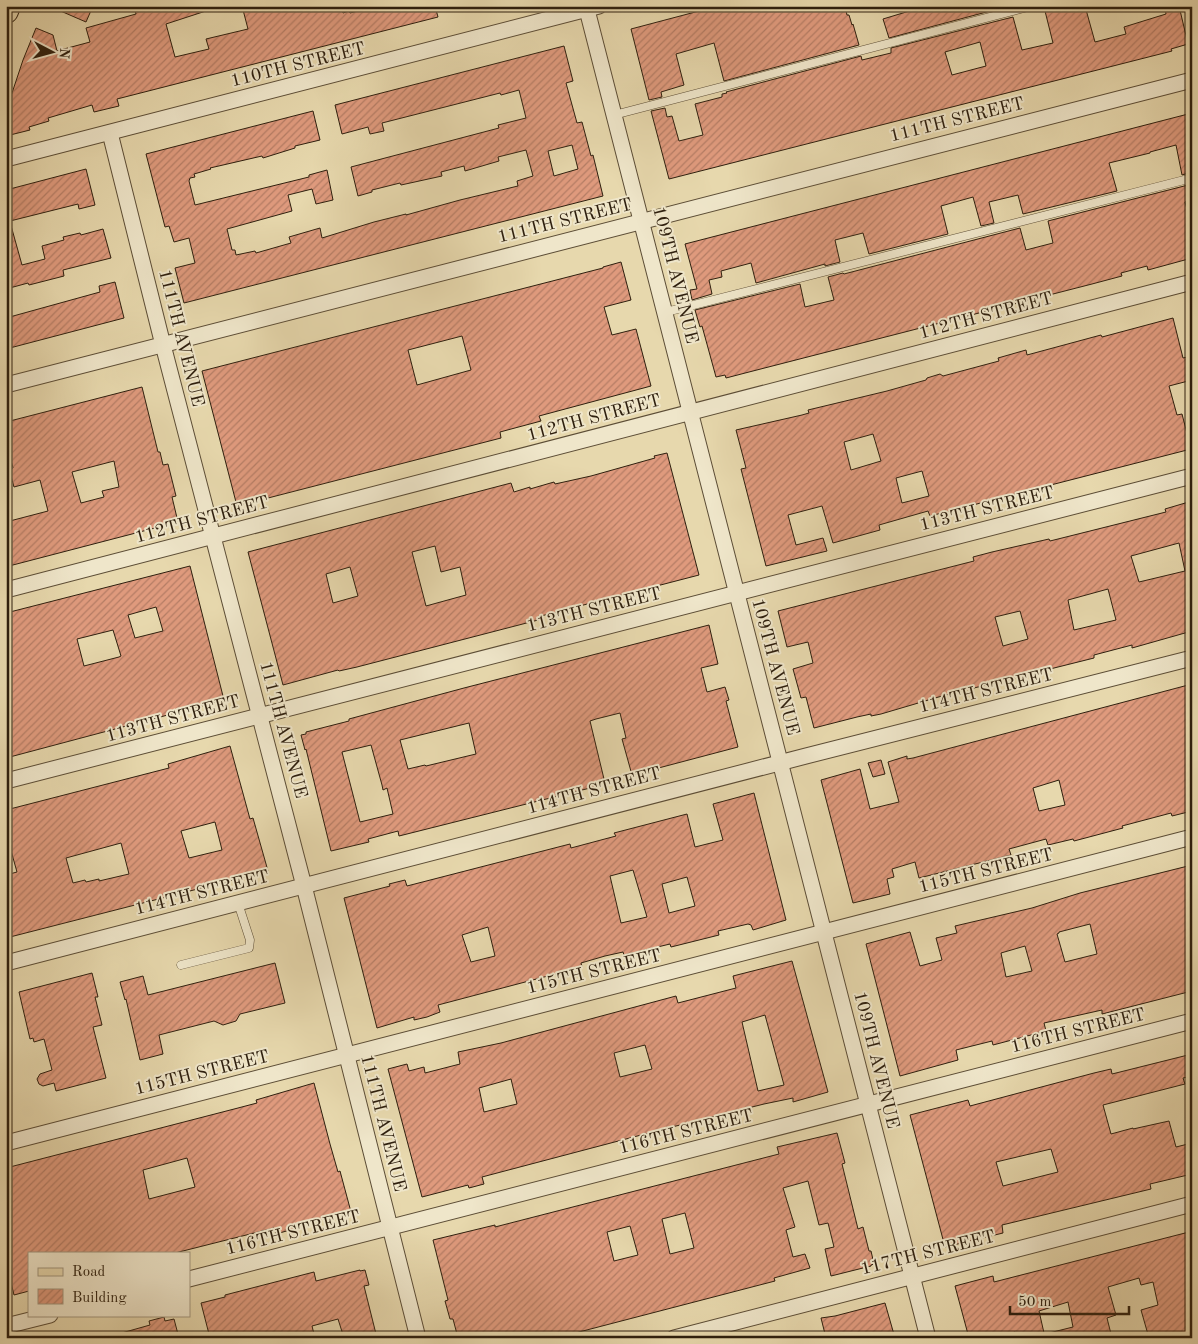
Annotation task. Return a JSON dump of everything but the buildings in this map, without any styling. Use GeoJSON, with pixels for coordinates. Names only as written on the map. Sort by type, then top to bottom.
{"type":"FeatureCollection","features":[{"type":"Feature","properties":{"kind":"main road"},"geometry":{"type":"LineString","coordinates":[[6,11],[8,6]]}},
{"type":"Feature","properties":{"kind":"street","name":"109TH AVENUE"},"geometry":{"type":"LineString","coordinates":[[590,7],[614,115],[928,1338]]}},
{"type":"Feature","properties":{"kind":"street","name":"110TH STREET"},"geometry":{"type":"LineString","coordinates":[[6,159],[590,7]]}},
{"type":"Feature","properties":{"kind":"street","name":"111TH STREET"},"geometry":{"type":"LineString","coordinates":[[6,385],[1192,80]]}},
{"type":"Feature","properties":{"kind":"street","name":"111TH AVENUE"},"geometry":{"type":"LineString","coordinates":[[110,133],[418,1338]]}},
{"type":"Feature","properties":{"kind":"street","name":"112TH STREET"},"geometry":{"type":"LineString","coordinates":[[6,590],[1192,282]]}},
{"type":"Feature","properties":{"kind":"street","name":"113TH STREET"},"geometry":{"type":"LineString","coordinates":[[6,781],[1192,476]]}},
{"type":"Feature","properties":{"kind":"street","name":"114TH STREET"},"geometry":{"type":"LineString","coordinates":[[6,963],[781,762],[1192,658]]}},
{"type":"Feature","properties":{"kind":"street","name":"115TH STREET"},"geometry":{"type":"LineString","coordinates":[[6,1143],[1192,837]]}},
{"type":"Feature","properties":{"kind":"street","name":"116TH STREET"},"geometry":{"type":"LineString","coordinates":[[190,1279],[1192,1021]]}},
{"type":"Feature","properties":{"kind":"street","name":"117TH STREET"},"geometry":{"type":"LineString","coordinates":[[674,1338],[1192,1204]]}},
{"type":"Feature","properties":{"kind":"street"},"geometry":{"type":"LineString","coordinates":[[6,1326],[46,1316]]}},
{"type":"Feature","properties":{"kind":"lane"},"geometry":{"type":"LineString","coordinates":[[614,115],[1032,6]]}},
{"type":"Feature","properties":{"kind":"lane"},"geometry":{"type":"LineString","coordinates":[[666,312],[1192,178]]}},
{"type":"Feature","properties":{"kind":"lane"},"geometry":{"type":"LineString","coordinates":[[181,966],[249,948],[250,940],[238,903]]}}]}
